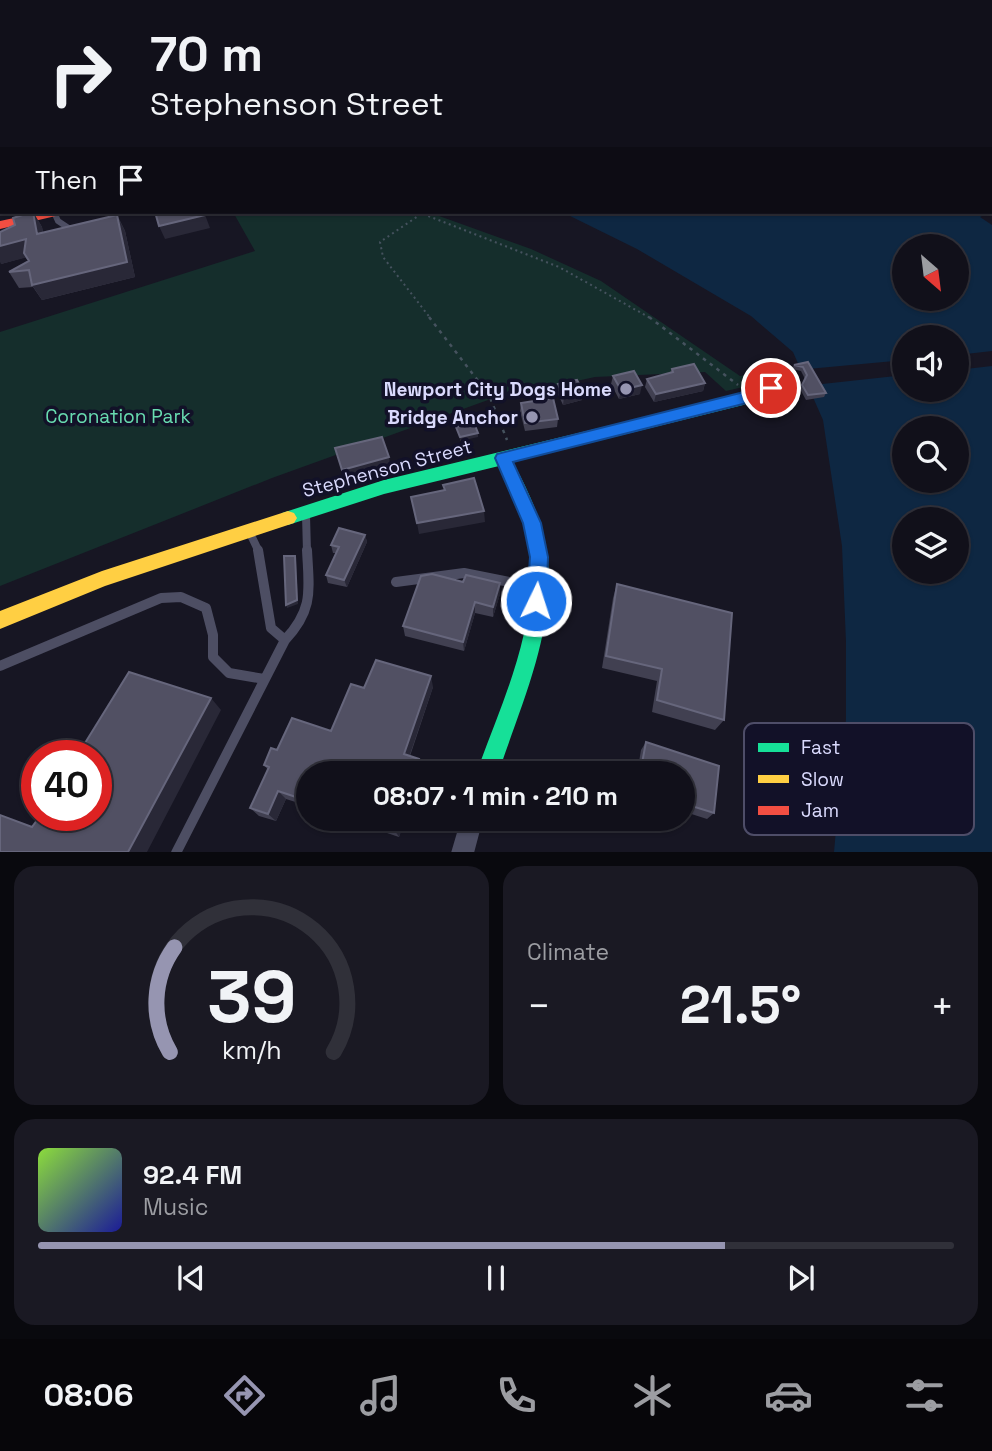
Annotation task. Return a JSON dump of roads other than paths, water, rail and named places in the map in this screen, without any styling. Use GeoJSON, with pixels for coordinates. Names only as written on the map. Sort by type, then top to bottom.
{"type":"FeatureCollection","features":[{"type":"Feature","properties":{"kind":"street"},"geometry":{"type":"LineString","coordinates":[[9,219],[42,214]]}},
{"type":"Feature","properties":{"kind":"street","name":"Stephenson Street"},"geometry":{"type":"LineString","coordinates":[[0,620],[102,579],[384,487],[743,399],[792,380]]}},
{"type":"Feature","properties":{"kind":"street"},"geometry":{"type":"LineString","coordinates":[[491,761],[536,614],[539,557],[532,523],[508,457]]}},
{"type":"Feature","properties":{"kind":"street"},"geometry":{"type":"LineString","coordinates":[[461,852],[468,831]]}},
{"type":"Feature","properties":{"kind":"lane"},"geometry":{"type":"LineString","coordinates":[[55,214],[56,219],[67,228],[85,229]]}},
{"type":"Feature","properties":{"kind":"lane"},"geometry":{"type":"LineString","coordinates":[[176,852],[264,679],[285,640],[302,622],[309,604],[306,512]]}},
{"type":"Feature","properties":{"kind":"lane"},"geometry":{"type":"LineString","coordinates":[[248,530],[260,555],[271,628],[285,640]]}},
{"type":"Feature","properties":{"kind":"lane"},"geometry":{"type":"LineString","coordinates":[[396,582],[464,573],[537,587]]}},
{"type":"Feature","properties":{"kind":"lane"},"geometry":{"type":"LineString","coordinates":[[0,666],[150,602],[181,597],[206,608],[214,635],[214,657],[229,673],[264,679]]}},
{"type":"Feature","properties":{"kind":"water"},"geometry":{"type":"Polygon","coordinates":[[[566,214],[986,214],[980,217],[992,225],[992,852],[834,852],[836,835],[974,835],[974,723],[846,723],[842,546],[823,420],[793,352],[751,316],[637,249],[566,214]]]}},
{"type":"Feature","properties":{"kind":"place","name":"Newport City Dogs Home"},"geometry":{"type":"Point","coordinates":[626,389]}},
{"type":"Feature","properties":{"kind":"place","name":"Bridge Anchor"},"geometry":{"type":"Point","coordinates":[532,417]}},
{"type":"Feature","properties":{"kind":"park label","name":"Coronation Park"},"geometry":{"type":"Point","coordinates":[118,416]}}]}
